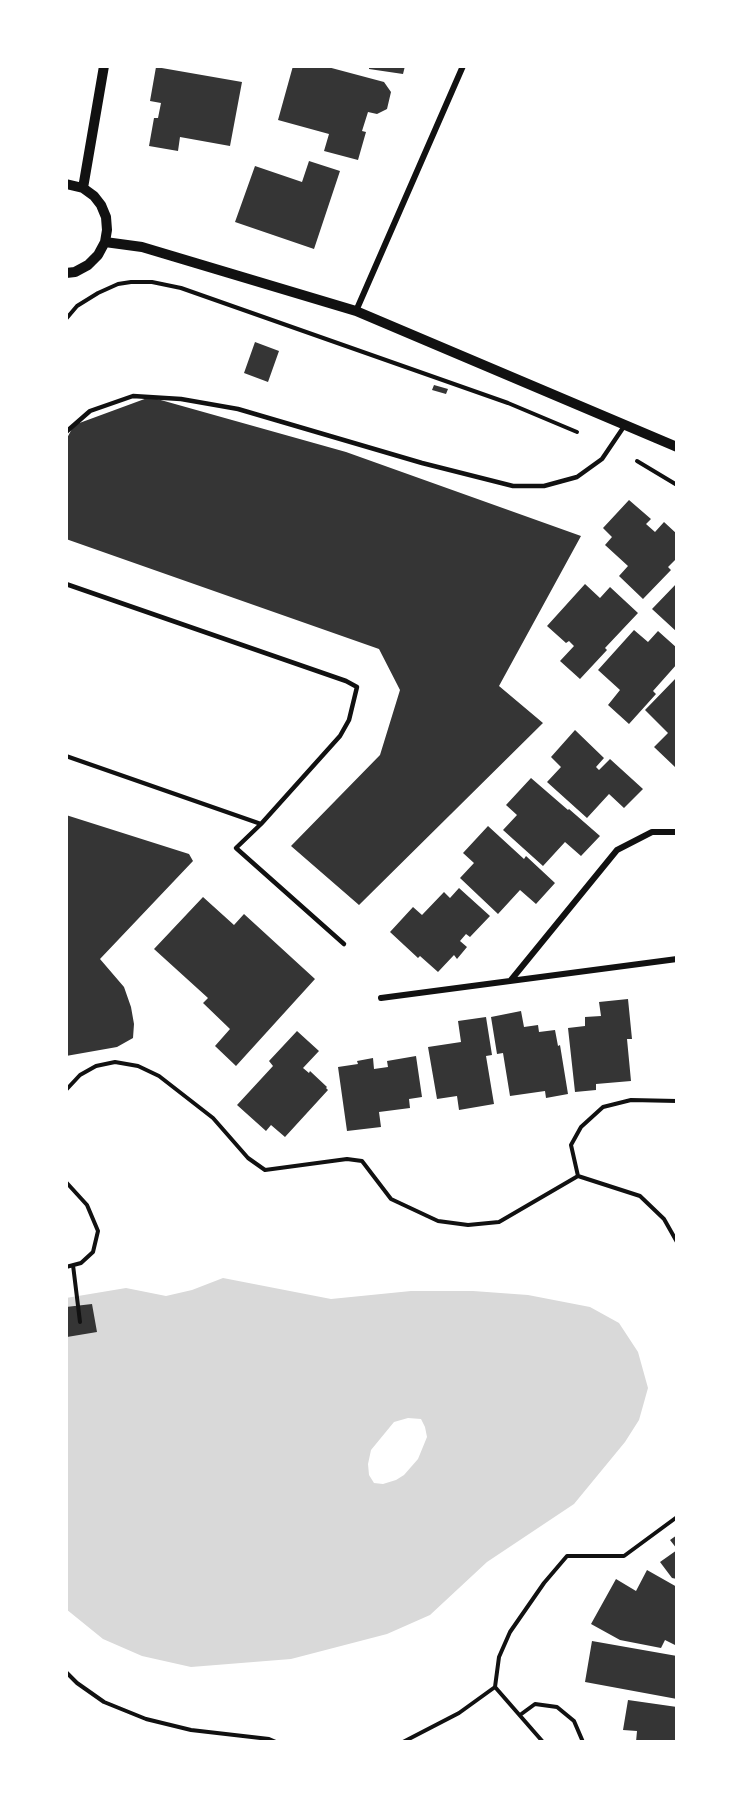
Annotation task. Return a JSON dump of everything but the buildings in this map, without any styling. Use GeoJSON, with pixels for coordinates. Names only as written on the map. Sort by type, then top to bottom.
{"type":"FeatureCollection","features":[{"type":"Feature","properties":{"kind":"street"},"geometry":{"type":"LineString","coordinates":[[83,188],[104,66]]}},
{"type":"Feature","properties":{"kind":"street"},"geometry":{"type":"LineString","coordinates":[[356,311],[463,66]]}},
{"type":"Feature","properties":{"kind":"street"},"geometry":{"type":"LineString","coordinates":[[66,184],[83,188],[94,196],[101,205],[106,218],[107,230],[99,255],[88,265],[75,272],[66,273]]}},
{"type":"Feature","properties":{"kind":"street"},"geometry":{"type":"LineString","coordinates":[[105,242],[142,247],[356,311],[677,447]]}},
{"type":"Feature","properties":{"kind":"street"},"geometry":{"type":"LineString","coordinates":[[511,981],[617,850],[652,832],[677,832]]}},
{"type":"Feature","properties":{"kind":"street"},"geometry":{"type":"LineString","coordinates":[[381,998],[677,959]]}},
{"type":"Feature","properties":{"kind":"lane"},"geometry":{"type":"LineString","coordinates":[[66,432],[90,411],[133,396],[181,399],[238,409],[422,463],[513,486],[544,486],[577,477],[602,459],[625,425]]}},
{"type":"Feature","properties":{"kind":"lane"},"geometry":{"type":"LineString","coordinates":[[66,584],[346,681],[357,687],[349,720],[340,736],[261,824],[236,848],[344,944]]}},
{"type":"Feature","properties":{"kind":"lane"},"geometry":{"type":"LineString","coordinates":[[66,756],[261,824]]}},
{"type":"Feature","properties":{"kind":"path"},"geometry":{"type":"LineString","coordinates":[[66,319],[77,306],[118,284],[152,282],[181,288],[497,399],[577,432]]}},
{"type":"Feature","properties":{"kind":"path"},"geometry":{"type":"LineString","coordinates":[[638,461],[677,485]]}},
{"type":"Feature","properties":{"kind":"path"},"geometry":{"type":"LineString","coordinates":[[66,1090],[80,1075],[96,1066],[115,1062],[138,1066],[159,1076],[213,1118],[248,1158],[265,1170],[347,1159],[362,1161],[391,1199],[438,1221],[468,1225],[499,1222],[578,1176],[640,1196],[664,1219],[677,1242]]}},
{"type":"Feature","properties":{"kind":"path"},"geometry":{"type":"LineString","coordinates":[[578,1176],[571,1144],[581,1127],[603,1107],[631,1100],[677,1101]]}},
{"type":"Feature","properties":{"kind":"path"},"geometry":{"type":"LineString","coordinates":[[66,1182],[87,1205],[98,1231],[93,1252],[81,1263],[66,1267]]}},
{"type":"Feature","properties":{"kind":"path"},"geometry":{"type":"LineString","coordinates":[[73,1265],[80,1322]]}},
{"type":"Feature","properties":{"kind":"path"},"geometry":{"type":"LineString","coordinates":[[403,1742],[459,1713],[495,1687],[499,1657],[510,1632],[544,1583],[567,1556],[624,1556],[677,1517]]}},
{"type":"Feature","properties":{"kind":"path"},"geometry":{"type":"LineString","coordinates":[[66,1672],[77,1683],[104,1702],[146,1719],[191,1730],[269,1739],[276,1742]]}},
{"type":"Feature","properties":{"kind":"path"},"geometry":{"type":"LineString","coordinates":[[495,1687],[543,1742]]}},
{"type":"Feature","properties":{"kind":"path"},"geometry":{"type":"LineString","coordinates":[[520,1716],[535,1704],[557,1707],[574,1720],[583,1742]]}},
{"type":"Feature","properties":{"kind":"shaded area"},"geometry":{"type":"Polygon","coordinates":[[[223,1278],[331,1299],[411,1291],[473,1291],[528,1295],[590,1307],[619,1323],[638,1352],[648,1388],[639,1420],[625,1442],[574,1504],[487,1562],[430,1615],[387,1634],[291,1659],[191,1667],[142,1656],[103,1639],[66,1609],[66,1298],[126,1288],[166,1296],[192,1290],[223,1278]],[[408,1418],[394,1422],[371,1450],[368,1464],[369,1475],[374,1483],[383,1484],[396,1480],[404,1475],[418,1459],[427,1437],[421,1419],[408,1418]]]}}]}
